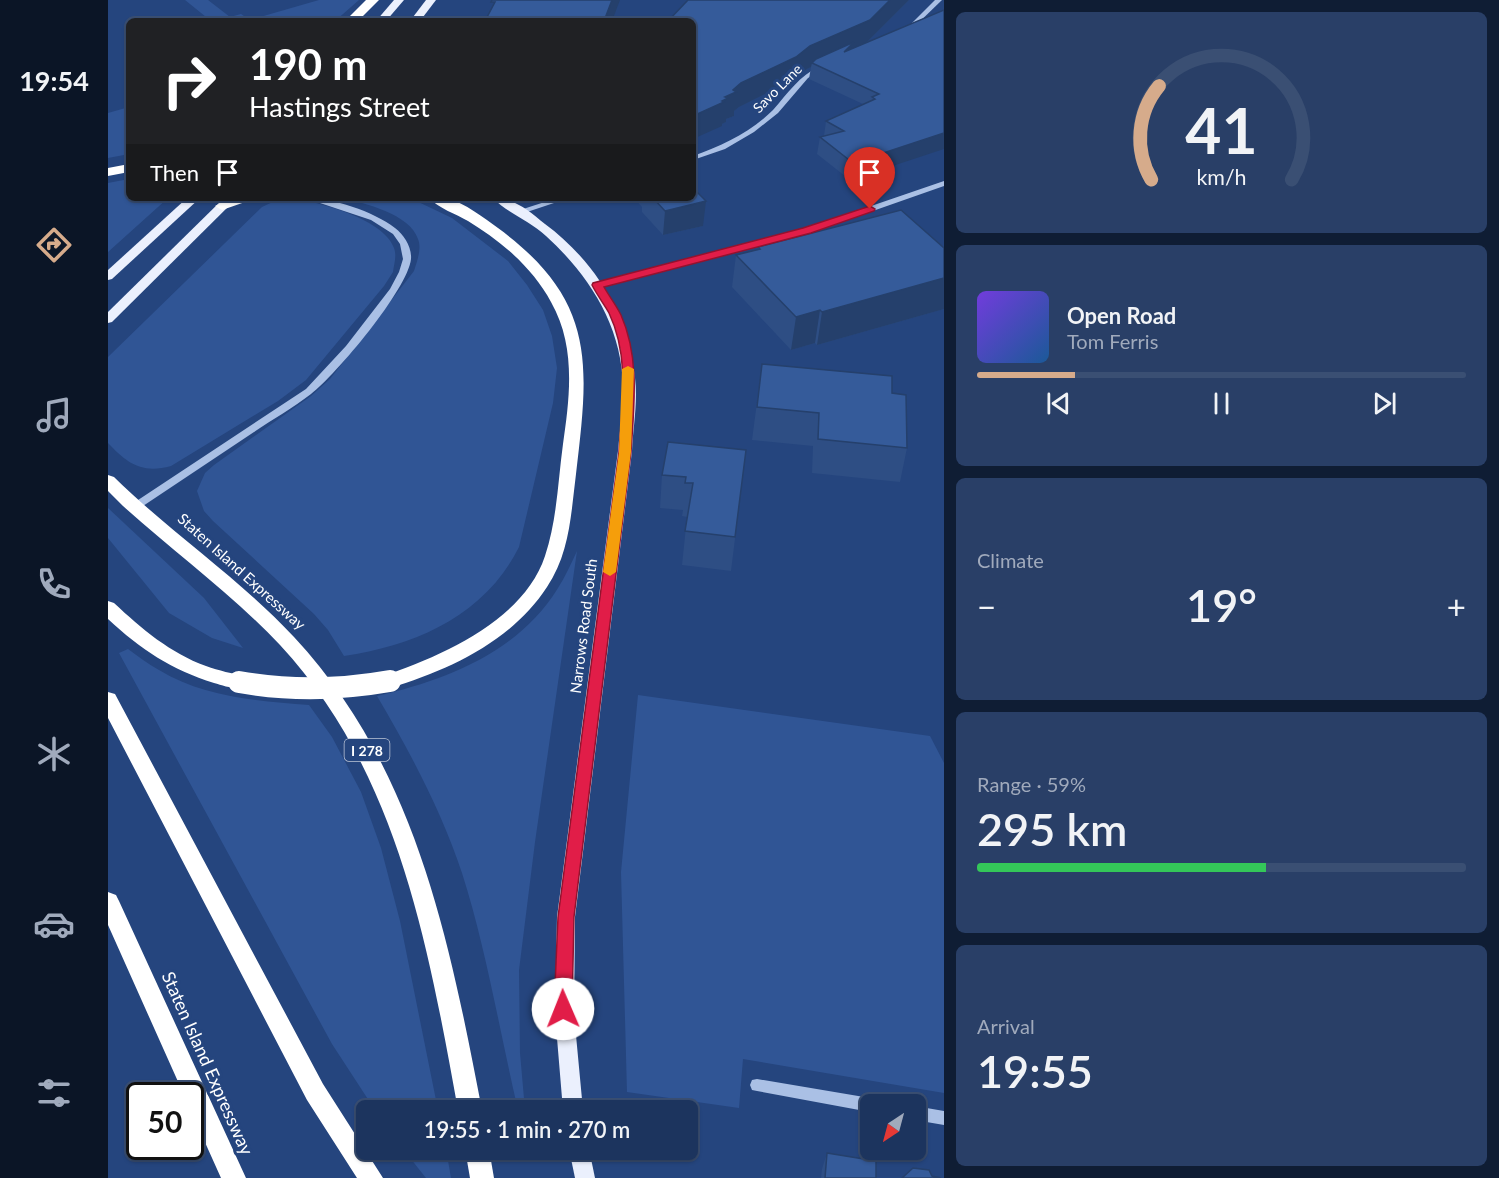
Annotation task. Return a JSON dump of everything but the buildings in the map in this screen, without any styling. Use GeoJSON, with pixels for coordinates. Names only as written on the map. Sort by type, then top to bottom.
{"type":"FeatureCollection","features":[{"type":"Feature","properties":{"kind":"highway"},"geometry":{"type":"LineString","coordinates":[[354,18],[373,0]]}},
{"type":"Feature","properties":{"kind":"highway"},"geometry":{"type":"LineString","coordinates":[[108,172],[126,169]]}},
{"type":"Feature","properties":{"kind":"highway"},"geometry":{"type":"LineString","coordinates":[[108,608],[148,645],[167,657],[208,675],[269,688],[304,690],[360,687],[390,681],[446,660],[475,645],[513,615],[541,583],[558,547],[576,408],[577,369],[572,333],[551,290],[539,273],[508,243],[466,214],[442,201]]}},
{"type":"Feature","properties":{"kind":"highway","name":"Staten Island Expressway"},"geometry":{"type":"LineString","coordinates":[[108,481],[289,642],[336,701],[371,759],[405,838],[422,887],[449,994],[468,1100]]}},
{"type":"Feature","properties":{"kind":"highway"},"geometry":{"type":"LineString","coordinates":[[108,699],[310,1083],[337,1129],[371,1178]]}},
{"type":"Feature","properties":{"kind":"highway","name":"Staten Island Expressway"},"geometry":{"type":"LineString","coordinates":[[108,902],[234,1178]]}},
{"type":"Feature","properties":{"kind":"highway"},"geometry":{"type":"LineString","coordinates":[[479,1160],[482,1178]]}},
{"type":"Feature","properties":{"kind":"main road"},"geometry":{"type":"LineString","coordinates":[[384,18],[399,0]]}},
{"type":"Feature","properties":{"kind":"main road"},"geometry":{"type":"LineString","coordinates":[[417,18],[431,0]]}},
{"type":"Feature","properties":{"kind":"main road"},"geometry":{"type":"LineString","coordinates":[[108,276],[191,201]]}},
{"type":"Feature","properties":{"kind":"main road","name":"Narrows Road South"},"geometry":{"type":"LineString","coordinates":[[504,201],[572,253],[597,285],[615,314],[625,345],[630,379],[625,452],[566,917],[562,975],[563,1026],[572,1100]]}},
{"type":"Feature","properties":{"kind":"main road"},"geometry":{"type":"LineString","coordinates":[[108,319],[227,202]]}},
{"type":"Feature","properties":{"kind":"main road"},"geometry":{"type":"LineString","coordinates":[[581,1160],[585,1178]]}},
{"type":"Feature","properties":{"kind":"street"},"geometry":{"type":"LineString","coordinates":[[899,34],[909,29],[939,0]]}},
{"type":"Feature","properties":{"kind":"street","name":"Savo Lane"},"geometry":{"type":"LineString","coordinates":[[696,157],[747,133],[769,117],[810,72],[831,63]]}},
{"type":"Feature","properties":{"kind":"street"},"geometry":{"type":"LineString","coordinates":[[597,285],[807,231],[944,183]]}},
{"type":"Feature","properties":{"kind":"street"},"geometry":{"type":"LineString","coordinates":[[136,506],[309,391],[351,345],[399,282],[407,259],[402,241],[395,232],[361,213],[319,201]]}},
{"type":"Feature","properties":{"kind":"street"},"geometry":{"type":"LineString","coordinates":[[521,212],[556,201]]}},
{"type":"Feature","properties":{"kind":"street"},"geometry":{"type":"LineString","coordinates":[[757,1085],[860,1103]]}},
{"type":"Feature","properties":{"kind":"street"},"geometry":{"type":"LineString","coordinates":[[926,1115],[944,1118]]}},
{"type":"Feature","properties":{"kind":"shaded area"},"geometry":{"type":"Polygon","coordinates":[[[185,0],[208,0],[230,17],[241,14],[247,18],[207,18],[185,0]]]}},
{"type":"Feature","properties":{"kind":"shaded area"},"geometry":{"type":"Polygon","coordinates":[[[319,0],[359,0],[338,18],[257,18],[319,0]]]}},
{"type":"Feature","properties":{"kind":"shaded area"},"geometry":{"type":"Polygon","coordinates":[[[126,108],[126,155],[108,158],[108,113],[126,108]]]}},
{"type":"Feature","properties":{"kind":"shaded area"},"geometry":{"type":"Polygon","coordinates":[[[126,180],[126,201],[165,201],[108,252],[108,183],[126,180]]]}},
{"type":"Feature","properties":{"kind":"shaded area"},"geometry":{"type":"Polygon","coordinates":[[[275,201],[304,201],[327,206],[361,219],[387,237],[394,248],[393,272],[306,380],[278,401],[171,466],[151,469],[135,465],[108,443],[108,357],[262,207],[275,201]]]}},
{"type":"Feature","properties":{"kind":"shaded area"},"geometry":{"type":"Polygon","coordinates":[[[354,201],[416,201],[452,218],[508,261],[543,310],[552,336],[557,368],[553,403],[519,547],[505,571],[488,591],[446,623],[397,644],[344,656],[328,630],[314,614],[204,511],[197,491],[205,473],[214,465],[311,396],[330,379],[414,271],[419,247],[413,230],[396,216],[354,201]]]}},
{"type":"Feature","properties":{"kind":"shaded area"},"geometry":{"type":"Polygon","coordinates":[[[108,508],[204,598],[243,648],[212,638],[169,613],[108,538],[108,508]]]}},
{"type":"Feature","properties":{"kind":"shaded area"},"geometry":{"type":"Polygon","coordinates":[[[577,551],[519,970],[520,1053],[524,1100],[516,1100],[486,961],[462,873],[424,782],[377,696],[454,672],[502,646],[523,630],[542,610],[568,570],[577,551]]]}},
{"type":"Feature","properties":{"kind":"shaded area"},"geometry":{"type":"Polygon","coordinates":[[[128,649],[147,663],[176,679],[212,692],[309,705],[332,737],[361,792],[381,848],[400,921],[436,1100],[368,1100],[332,1044],[119,653],[128,649]]]}},
{"type":"Feature","properties":{"kind":"shaded area"},"geometry":{"type":"Polygon","coordinates":[[[638,695],[930,736],[944,763],[944,1093],[743,1059],[739,1108],[698,1102],[698,1100],[627,1092],[621,872],[638,695]]]}},
{"type":"Feature","properties":{"kind":"shaded area"},"geometry":{"type":"Polygon","coordinates":[[[412,1160],[448,1160],[451,1178],[426,1178],[412,1160]]]}},
{"type":"Feature","properties":{"kind":"slow traffic"},"geometry":{"type":"LineString","coordinates":[[610,572],[625,452],[630,379],[628,369]]}},
{"type":"Feature","properties":{"kind":"route"},"geometry":{"type":"LineString","coordinates":[[563,1009],[562,975],[566,917],[625,452],[630,379],[625,345],[615,314],[597,285],[807,231],[870,209]]}}]}
